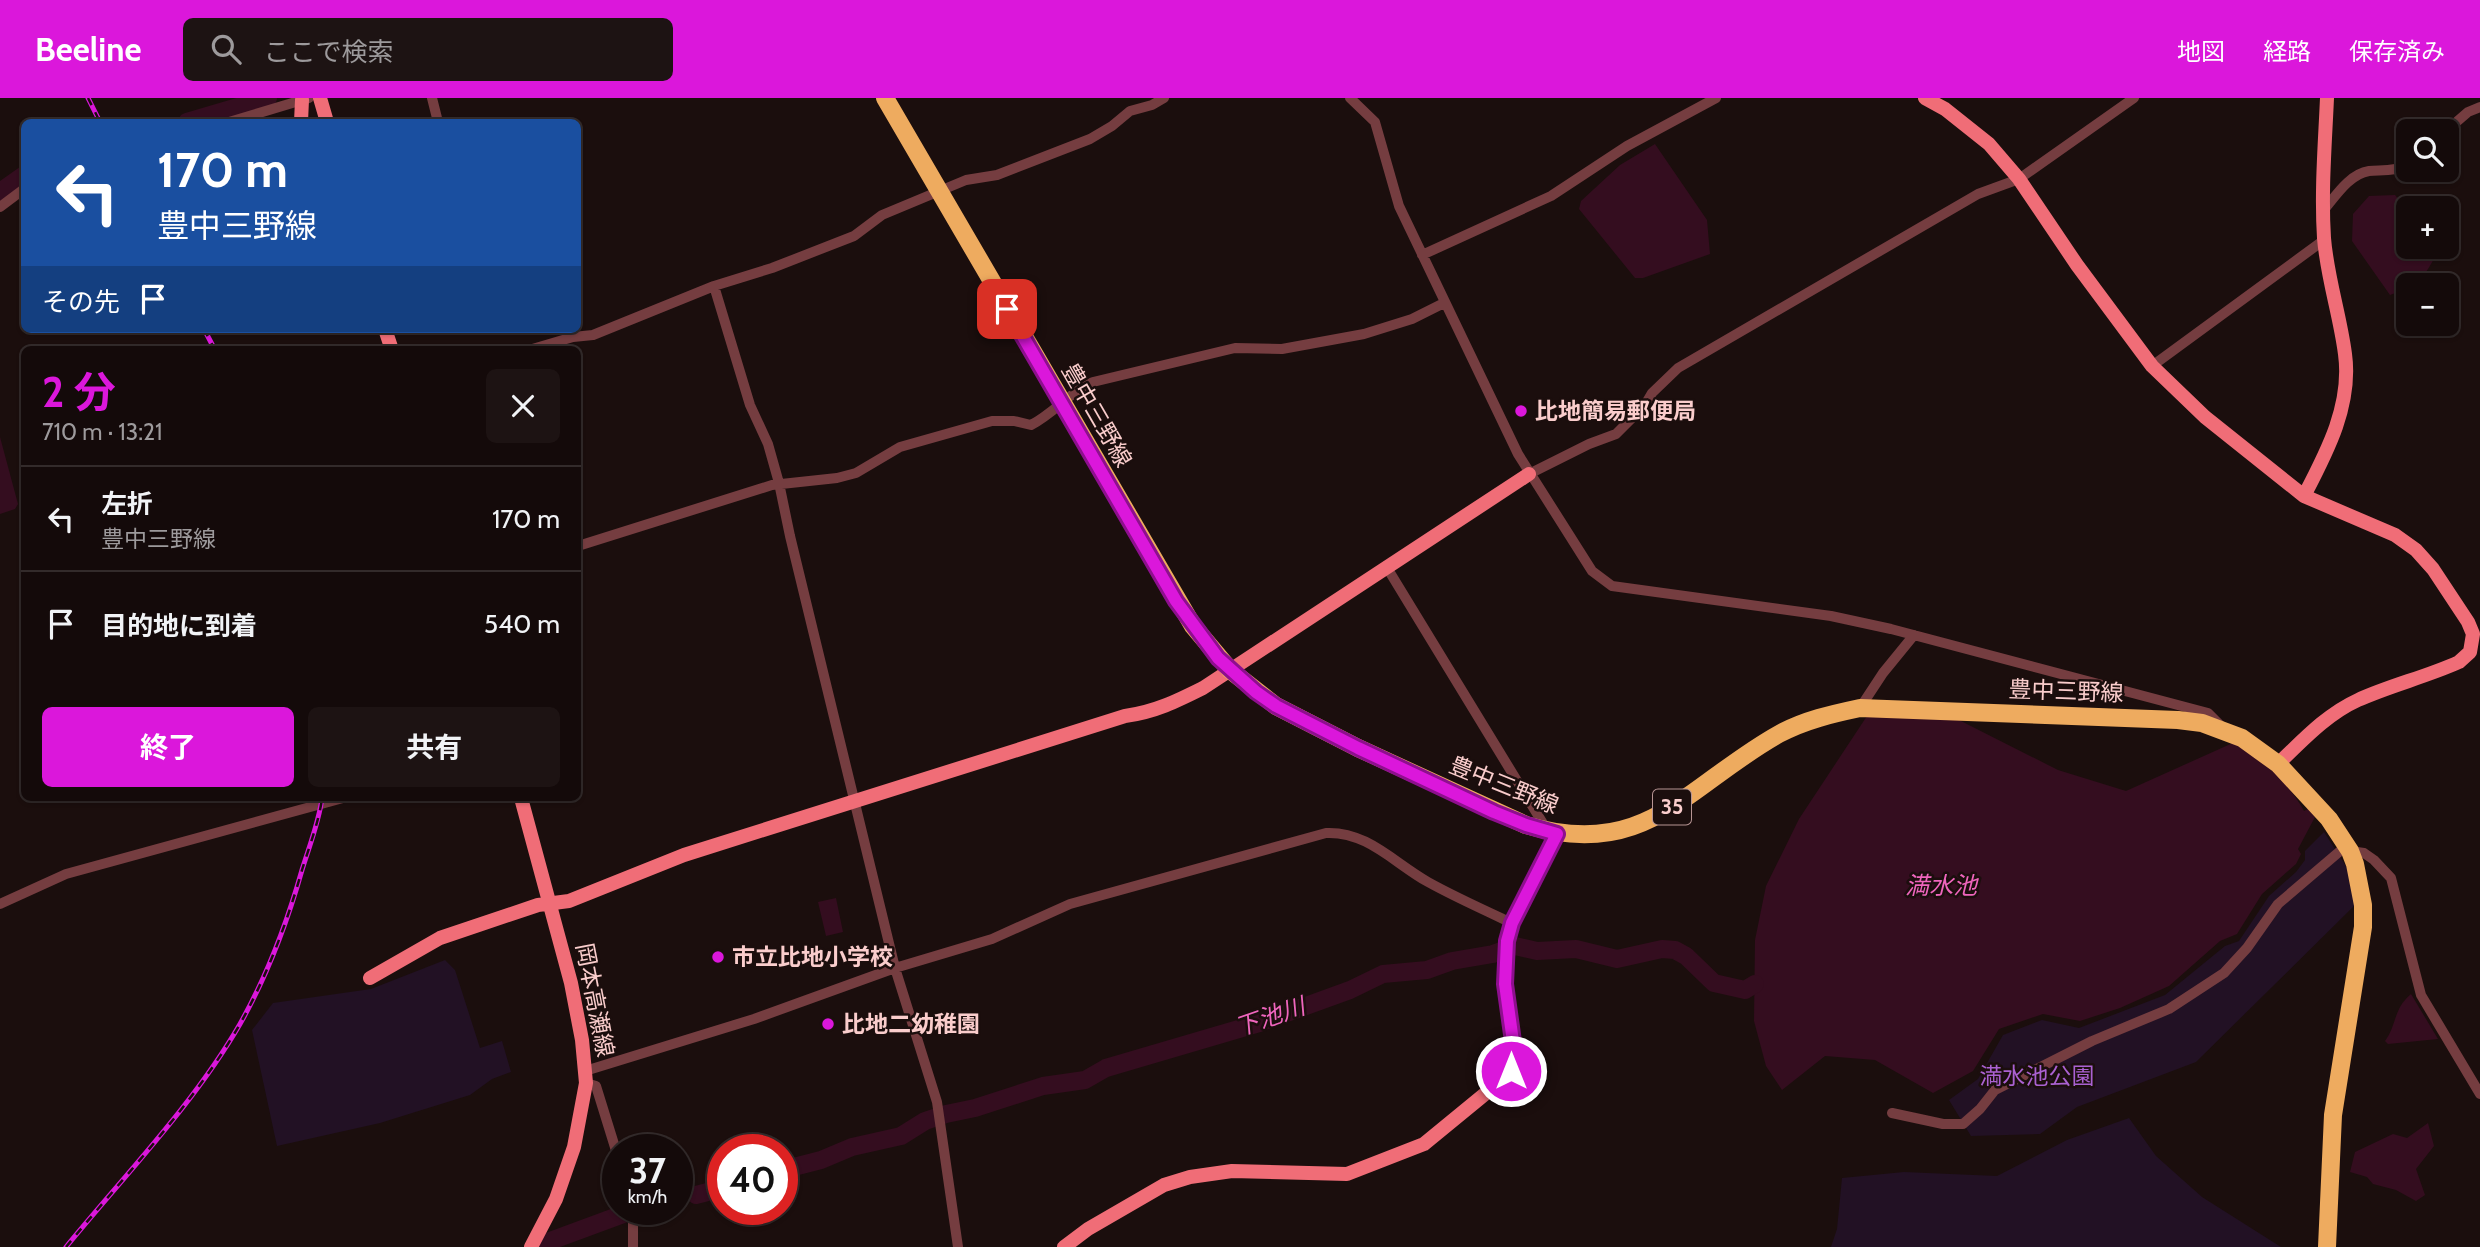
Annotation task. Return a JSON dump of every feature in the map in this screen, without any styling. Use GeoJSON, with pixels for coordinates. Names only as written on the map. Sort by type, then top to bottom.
{"type":"FeatureCollection","features":[{"type":"Feature","properties":{"kind":"main road","name":"豊中三野線"},"geometry":{"type":"LineString","coordinates":[[885,98],[1176,601],[1230,670],[1256,692],[1300,719],[1494,812],[1553,833],[1598,835],[1636,827],[1663,813],[1781,733],[1818,718],[1860,708],[2178,720],[2225,730],[2242,737],[2278,764],[2329,819],[2348,848],[2361,886],[2363,927],[2333,1115],[2327,1247]]}},
{"type":"Feature","properties":{"kind":"street"},"geometry":{"type":"LineString","coordinates":[[320,98],[326,119]]}},
{"type":"Feature","properties":{"kind":"street"},"geometry":{"type":"LineString","coordinates":[[432,98],[437,119]]}},
{"type":"Feature","properties":{"kind":"street"},"geometry":{"type":"LineString","coordinates":[[542,346],[572,337],[593,335],[714,286],[772,268],[854,236],[882,215],[966,180],[1007,171],[1090,139],[1130,111],[1152,105],[1164,98]]}},
{"type":"Feature","properties":{"kind":"street"},"geometry":{"type":"LineString","coordinates":[[1350,98],[1375,122],[1399,206],[1529,474],[1592,571],[1612,586],[1831,616],[1914,635],[2208,713],[2225,730]]}},
{"type":"Feature","properties":{"kind":"street"},"geometry":{"type":"LineString","coordinates":[[1422,255],[1551,197],[1627,146],[1716,98]]}},
{"type":"Feature","properties":{"kind":"street"},"geometry":{"type":"LineString","coordinates":[[1925,98],[1945,109],[1989,145],[2019,179],[2077,265],[2152,366],[2205,417],[2304,496],[2395,535],[2416,550],[2433,569],[2468,622],[2475,651],[2459,662],[2357,701],[2331,716],[2278,764]]}},
{"type":"Feature","properties":{"kind":"street"},"geometry":{"type":"LineString","coordinates":[[370,978],[440,939],[538,905],[569,901],[684,855],[1125,716],[1167,707],[1203,688],[1529,474],[1588,444],[1616,434],[1678,368],[1703,352],[1978,194],[2019,179],[2134,98]]}},
{"type":"Feature","properties":{"kind":"street"},"geometry":{"type":"LineString","coordinates":[[2304,496],[2323,460],[2339,418],[2345,387],[2345,355],[2324,240],[2327,98]]}},
{"type":"Feature","properties":{"kind":"street"},"geometry":{"type":"LineString","coordinates":[[239,119],[305,99],[302,119]]}},
{"type":"Feature","properties":{"kind":"street"},"geometry":{"type":"LineString","coordinates":[[2459,120],[2480,107]]}},
{"type":"Feature","properties":{"kind":"street"},"geometry":{"type":"LineString","coordinates":[[2323,211],[2356,175],[2396,170]]}},
{"type":"Feature","properties":{"kind":"street"},"geometry":{"type":"LineString","coordinates":[[0,207],[21,191]]}},
{"type":"Feature","properties":{"kind":"street"},"geometry":{"type":"LineString","coordinates":[[2152,366],[2324,240]]}},
{"type":"Feature","properties":{"kind":"street"},"geometry":{"type":"LineString","coordinates":[[714,286],[750,405],[768,444],[779,483],[895,968],[937,1102],[958,1247]]}},
{"type":"Feature","properties":{"kind":"street"},"geometry":{"type":"LineString","coordinates":[[581,545],[779,483],[838,478],[856,473],[900,447],[992,421],[1014,421],[1031,425],[1045,418],[1079,388],[1093,382],[1235,348],[1282,349],[1364,334],[1412,320],[1444,303]]}},
{"type":"Feature","properties":{"kind":"street"},"geometry":{"type":"LineString","coordinates":[[1064,1247],[1088,1229],[1164,1185],[1189,1177],[1233,1171],[1347,1174],[1424,1144],[1511,1071],[1515,1056],[1508,1020],[1505,973],[1507,941],[1512,923],[1553,833],[1386,566]]}},
{"type":"Feature","properties":{"kind":"street"},"geometry":{"type":"LineString","coordinates":[[1860,708],[1883,673],[1914,635]]}},
{"type":"Feature","properties":{"kind":"street"},"geometry":{"type":"LineString","coordinates":[[0,904],[66,874],[332,801]]}},
{"type":"Feature","properties":{"kind":"street","name":"岡本高瀬線"},"geometry":{"type":"LineString","coordinates":[[522,801],[571,983],[586,1077],[574,1147],[555,1199],[532,1245]]}},
{"type":"Feature","properties":{"kind":"street"},"geometry":{"type":"LineString","coordinates":[[611,1134],[596,1086],[586,1077],[895,968],[992,939],[1070,904],[1326,833],[1354,835],[1427,881],[1512,923]]}},
{"type":"Feature","properties":{"kind":"street"},"geometry":{"type":"LineString","coordinates":[[1892,1113],[1942,1124],[1963,1124],[1995,1090],[2092,1041],[2169,1009],[2224,973],[2247,948],[2278,904],[2348,848],[2364,853],[2391,878],[2421,995],[2480,1094]]}},
{"type":"Feature","properties":{"kind":"street"},"geometry":{"type":"LineString","coordinates":[[633,1247],[634,1225]]}},
{"type":"Feature","properties":{"kind":"green space","name":"満水池公園"},"geometry":{"type":"Polygon","coordinates":[[[2324,832],[2351,874],[2356,904],[2196,1062],[2077,1107],[2040,1134],[1971,1136],[1949,1100],[1978,1079],[2003,1035],[2042,1020],[2079,1028],[2165,995],[2225,946],[2239,941],[2269,896],[2296,872],[2305,860],[2305,851],[2324,832]]]}},
{"type":"Feature","properties":{"kind":"green space"},"geometry":{"type":"Polygon","coordinates":[[[445,960],[455,970],[480,1048],[502,1041],[511,1072],[492,1079],[470,1095],[380,1123],[277,1146],[252,1030],[273,1003],[371,989],[445,960]]]}},
{"type":"Feature","properties":{"kind":"green space"},"geometry":{"type":"Polygon","coordinates":[[[2129,1118],[2156,1156],[2202,1197],[2281,1247],[1831,1247],[1837,1229],[1842,1178],[1904,1172],[1997,1176],[2067,1140],[2129,1118]]]}},
{"type":"Feature","properties":{"kind":"water"},"geometry":{"type":"Polygon","coordinates":[[[1655,144],[1707,220],[1710,254],[1643,278],[1635,278],[1579,209],[1581,201],[1620,165],[1655,144]]]}},
{"type":"Feature","properties":{"kind":"water"},"geometry":{"type":"Polygon","coordinates":[[[2369,196],[2396,196],[2396,259],[2434,259],[2425,273],[2396,273],[2396,293],[2390,295],[2352,241],[2353,214],[2369,196]]]}},
{"type":"Feature","properties":{"kind":"water"},"geometry":{"type":"Polygon","coordinates":[[[0,437],[18,504],[15,509],[0,514],[0,437]]]}},
{"type":"Feature","properties":{"kind":"water","name":"満水池"},"geometry":{"type":"Polygon","coordinates":[[[1867,716],[1957,719],[2058,770],[2126,791],[2235,742],[2274,772],[2304,811],[2310,808],[2315,817],[2298,849],[2301,854],[2296,864],[2262,894],[2237,934],[2220,941],[2169,986],[2120,1008],[2080,1021],[2043,1014],[1999,1029],[1973,1071],[1933,1093],[1875,1060],[1825,1056],[1782,1090],[1766,1066],[1754,1021],[1755,940],[1766,886],[1799,819],[1867,716]]]}},
{"type":"Feature","properties":{"kind":"water"},"geometry":{"type":"Polygon","coordinates":[[[836,898],[843,932],[826,936],[818,902],[836,898]]]}},
{"type":"Feature","properties":{"kind":"water"},"geometry":{"type":"Polygon","coordinates":[[[2411,994],[2438,1039],[2388,1044],[2385,1041],[2398,1011],[2411,994]]]}},
{"type":"Feature","properties":{"kind":"water"},"geometry":{"type":"Polygon","coordinates":[[[2428,1123],[2434,1146],[2416,1169],[2425,1195],[2416,1201],[2396,1190],[2373,1184],[2367,1177],[2350,1172],[2355,1152],[2393,1134],[2407,1138],[2428,1123]]]}},
{"type":"Feature","properties":{"kind":"waterway"},"geometry":{"type":"LineString","coordinates":[[197,119],[268,98]]}},
{"type":"Feature","properties":{"kind":"waterway"},"geometry":{"type":"LineString","coordinates":[[0,192],[21,177]]}},
{"type":"Feature","properties":{"kind":"waterway","name":"下池川"},"geometry":{"type":"LineString","coordinates":[[798,1166],[852,1147],[901,1136],[925,1121],[946,1114],[975,1108],[1043,1086],[1085,1080],[1106,1068],[1259,1023],[1350,990],[1383,974],[1427,970],[1452,961],[1493,954],[1515,946],[1537,951],[1576,949],[1617,959],[1662,949],[1675,950],[1686,956],[1714,983],[1745,990],[1755,984]]}},
{"type":"Feature","properties":{"kind":"waterway","name":"下池川"},"geometry":{"type":"LineString","coordinates":[[696,1195],[707,1192]]}},
{"type":"Feature","properties":{"kind":"waterway","name":"下池川"},"geometry":{"type":"LineString","coordinates":[[534,1247],[602,1222]]}},
{"type":"Feature","properties":{"kind":"railway"},"geometry":{"type":"LineString","coordinates":[[88,98],[98,119]]}},
{"type":"Feature","properties":{"kind":"railway"},"geometry":{"type":"LineString","coordinates":[[206,333],[213,346]]}},
{"type":"Feature","properties":{"kind":"railway"},"geometry":{"type":"LineString","coordinates":[[66,1247],[202,1083],[240,1024],[268,968],[283,929],[314,834],[322,801]]}},
{"type":"Feature","properties":{"kind":"place","name":"比地簡易郵便局"},"geometry":{"type":"Point","coordinates":[1521,411]}},
{"type":"Feature","properties":{"kind":"place","name":"市立比地小学校"},"geometry":{"type":"Point","coordinates":[718,957]}},
{"type":"Feature","properties":{"kind":"place","name":"比地二幼稚園"},"geometry":{"type":"Point","coordinates":[828,1024]}},
{"type":"Feature","properties":{"kind":"route"},"geometry":{"type":"LineString","coordinates":[[1007,309],[1176,601],[1230,670],[1276,706],[1300,719],[1494,812],[1557,834],[1512,923],[1507,941],[1505,984],[1515,1056],[1511,1071]]}}]}
